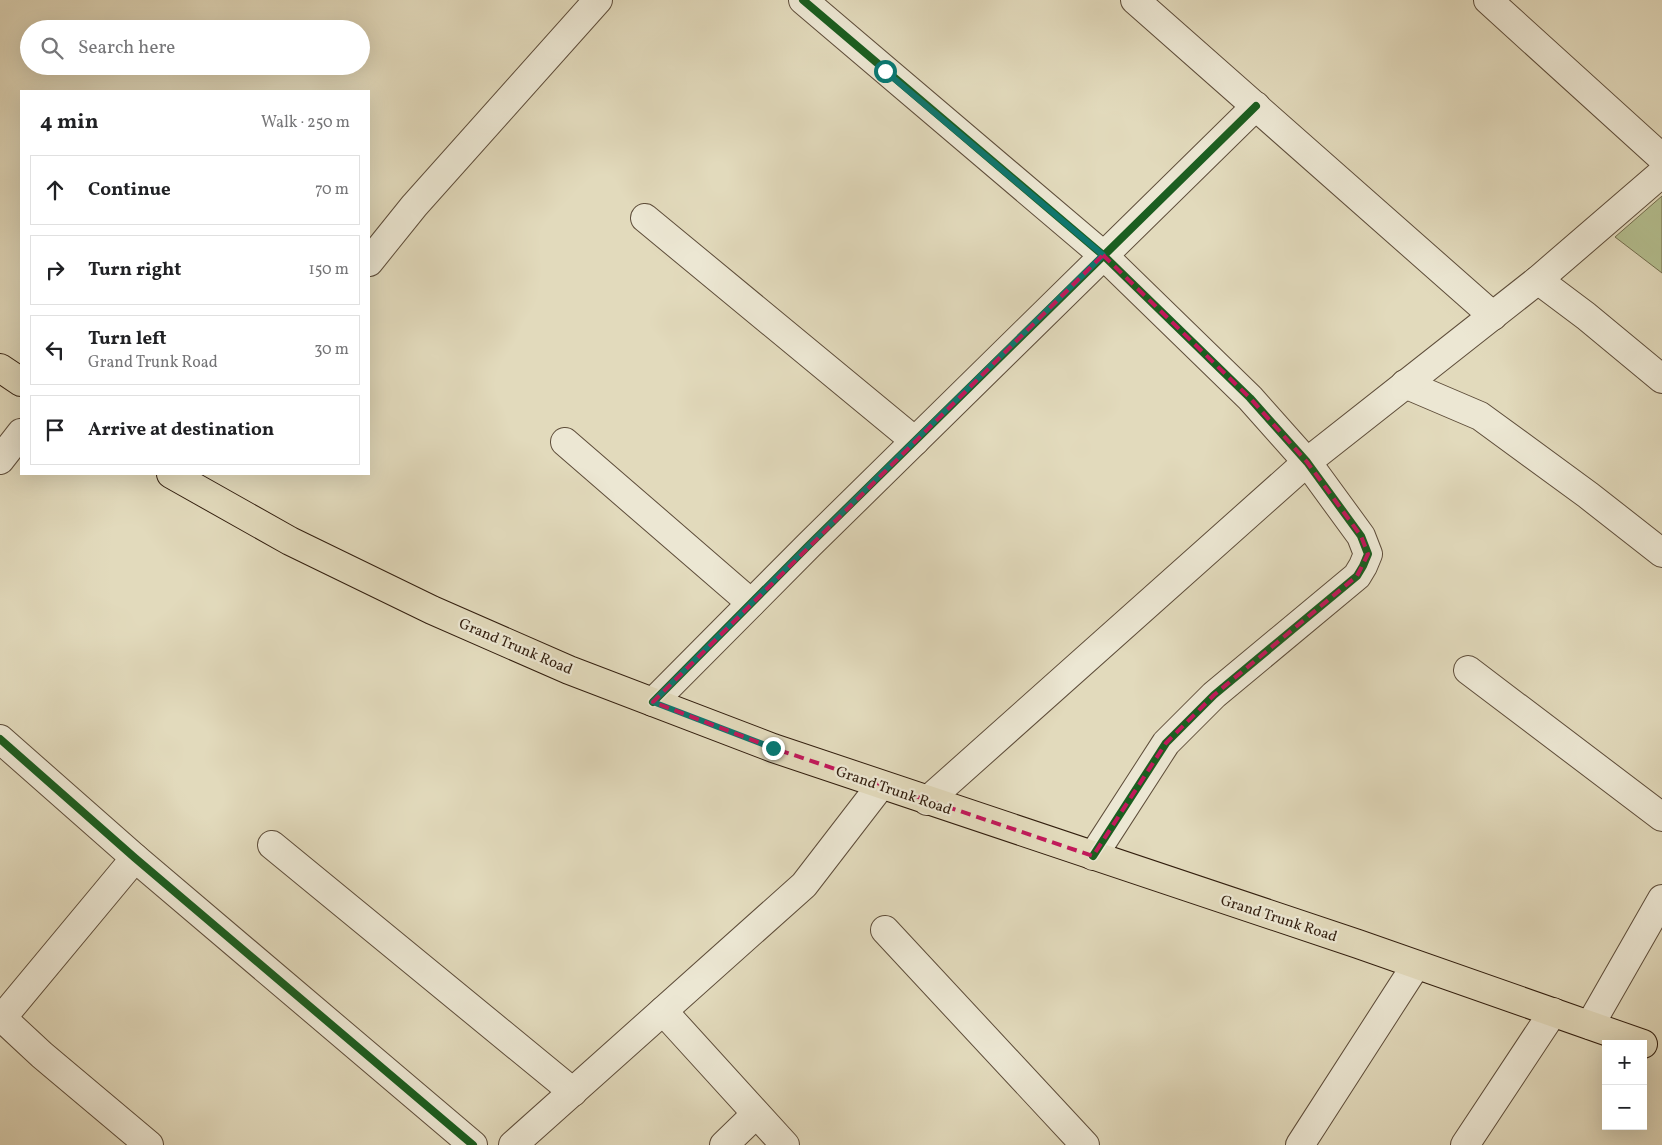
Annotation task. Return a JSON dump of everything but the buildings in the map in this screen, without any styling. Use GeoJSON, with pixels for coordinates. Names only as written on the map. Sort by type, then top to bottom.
{"type":"FeatureCollection","features":[{"type":"Feature","properties":{"kind":"main road"},"geometry":{"type":"LineString","coordinates":[[0,368],[20,381]]}},
{"type":"Feature","properties":{"kind":"main road","name":"Grand Trunk Road"},"geometry":{"type":"LineString","coordinates":[[187,477],[290,541],[432,610],[569,670],[773,748],[1416,965],[1632,1040]]}},
{"type":"Feature","properties":{"kind":"main road","name":"Grand Trunk Road"},"geometry":{"type":"LineString","coordinates":[[1647,1045],[1662,1050]]}},
{"type":"Feature","properties":{"kind":"street"},"geometry":{"type":"LineString","coordinates":[[370,261],[414,206],[598,0]]}},
{"type":"Feature","properties":{"kind":"street"},"geometry":{"type":"LineString","coordinates":[[803,0],[1103,255],[1250,398],[1306,462],[1361,536],[1368,554],[1364,566],[1357,576],[1214,695],[1166,743],[1093,856]]}},
{"type":"Feature","properties":{"kind":"street"},"geometry":{"type":"LineString","coordinates":[[1488,0],[1662,158]]}},
{"type":"Feature","properties":{"kind":"street"},"geometry":{"type":"LineString","coordinates":[[1145,3],[1256,106],[1492,316]]}},
{"type":"Feature","properties":{"kind":"street"},"geometry":{"type":"LineString","coordinates":[[653,702],[1103,255],[1256,106]]}},
{"type":"Feature","properties":{"kind":"street"},"geometry":{"type":"LineString","coordinates":[[927,801],[1306,462],[1538,280],[1662,173]]}},
{"type":"Feature","properties":{"kind":"street"},"geometry":{"type":"LineString","coordinates":[[645,218],[915,441]]}},
{"type":"Feature","properties":{"kind":"street"},"geometry":{"type":"LineString","coordinates":[[1538,280],[1586,316],[1662,379]]}},
{"type":"Feature","properties":{"kind":"street"},"geometry":{"type":"LineString","coordinates":[[1405,384],[1480,416],[1622,521],[1662,553]]}},
{"type":"Feature","properties":{"kind":"street"},"geometry":{"type":"LineString","coordinates":[[0,460],[20,434]]}},
{"type":"Feature","properties":{"kind":"street"},"geometry":{"type":"LineString","coordinates":[[565,442],[752,603]]}},
{"type":"Feature","properties":{"kind":"street"},"geometry":{"type":"LineString","coordinates":[[1468,670],[1662,817]]}},
{"type":"Feature","properties":{"kind":"street"},"geometry":{"type":"LineString","coordinates":[[0,739],[135,858],[473,1145]]}},
{"type":"Feature","properties":{"kind":"street"},"geometry":{"type":"LineString","coordinates":[[513,1145],[804,885],[881,785]]}},
{"type":"Feature","properties":{"kind":"street"},"geometry":{"type":"LineString","coordinates":[[272,845],[573,1092]]}},
{"type":"Feature","properties":{"kind":"street"},"geometry":{"type":"LineString","coordinates":[[135,858],[1,1017],[42,1055],[149,1145]]}},
{"type":"Feature","properties":{"kind":"street"},"geometry":{"type":"LineString","coordinates":[[1590,1025],[1662,899]]}},
{"type":"Feature","properties":{"kind":"street"},"geometry":{"type":"LineString","coordinates":[[885,930],[1085,1145]]}},
{"type":"Feature","properties":{"kind":"street"},"geometry":{"type":"LineString","coordinates":[[1300,1145],[1416,965]]}},
{"type":"Feature","properties":{"kind":"street"},"geometry":{"type":"LineString","coordinates":[[663,1011],[785,1145]]}},
{"type":"Feature","properties":{"kind":"street"},"geometry":{"type":"LineString","coordinates":[[1465,1145],[1553,1012]]}},
{"type":"Feature","properties":{"kind":"street"},"geometry":{"type":"LineString","coordinates":[[724,1145],[756,1114]]}},
{"type":"Feature","properties":{"kind":"highlighted area"},"geometry":{"type":"Polygon","coordinates":[[[1103,255],[1250,398],[1307,462],[1361,536],[1368,554],[1357,576],[1214,695],[1166,743],[1093,856],[773,748],[653,702],[1103,255]]]}},
{"type":"Feature","properties":{"kind":"green space"},"geometry":{"type":"Polygon","coordinates":[[[1662,196],[1662,273],[1615,237],[1662,196]]]}},
{"type":"Feature","properties":{"kind":"cycle path"},"geometry":{"type":"LineString","coordinates":[[803,0],[1103,255],[1250,398],[1307,462],[1361,536],[1368,554],[1357,576],[1214,695],[1166,743],[1093,856]]}},
{"type":"Feature","properties":{"kind":"cycle path"},"geometry":{"type":"LineString","coordinates":[[653,702],[809,545],[1256,106]]}},
{"type":"Feature","properties":{"kind":"cycle path"},"geometry":{"type":"LineString","coordinates":[[0,739],[135,858],[473,1145]]}},
{"type":"Feature","properties":{"kind":"route"},"geometry":{"type":"LineString","coordinates":[[773,748],[653,702],[1103,255],[885,71]]}}]}
